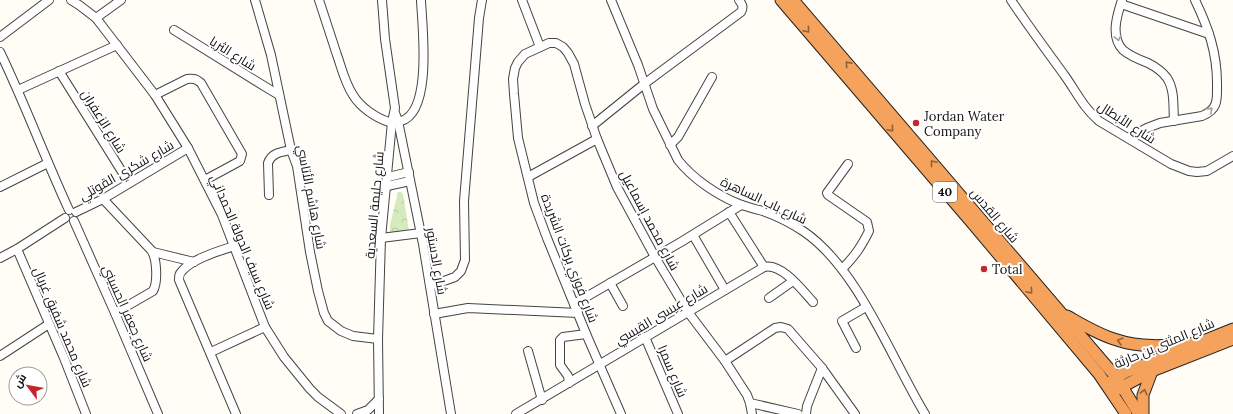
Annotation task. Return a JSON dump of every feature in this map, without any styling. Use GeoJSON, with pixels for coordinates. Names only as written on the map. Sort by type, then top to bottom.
{"type":"FeatureCollection","features":[{"type":"Feature","properties":{"kind":"highway","name":"شارع القدس"},"geometry":{"type":"LineString","coordinates":[[781,0],[974,224],[1110,389],[1126,414]]}},
{"type":"Feature","properties":{"kind":"highway","name":"شارع القدس"},"geometry":{"type":"LineString","coordinates":[[793,0],[1119,381],[1139,414]]}},
{"type":"Feature","properties":{"kind":"highway"},"geometry":{"type":"LineString","coordinates":[[1061,312],[1118,341],[1160,346],[1200,343]]}},
{"type":"Feature","properties":{"kind":"highway","name":"شارع المثنى بن حارثة"},"geometry":{"type":"LineString","coordinates":[[1110,389],[1119,381],[1233,329]]}},
{"type":"Feature","properties":{"kind":"highway","name":"شارع المثنى بن حارثة"},"geometry":{"type":"LineString","coordinates":[[1119,381],[1152,371],[1233,339]]}},
{"type":"Feature","properties":{"kind":"highway"},"geometry":{"type":"LineString","coordinates":[[1143,414],[1143,395],[1152,371]]}},
{"type":"Feature","properties":{"kind":"street"},"geometry":{"type":"LineString","coordinates":[[0,37],[49,0]]}},
{"type":"Feature","properties":{"kind":"street","name":"شارع سيف الدولة الحمداني"},"geometry":{"type":"LineString","coordinates":[[71,0],[96,18],[155,95],[188,148],[222,215],[265,326],[284,357],[310,390],[341,414]]}},
{"type":"Feature","properties":{"kind":"street","name":"شارع هاشم الأتاسي"},"geometry":{"type":"LineString","coordinates":[[255,0],[271,55],[291,150],[300,183],[310,252],[324,313],[328,321],[341,332],[353,336],[378,339]]}},
{"type":"Feature","properties":{"kind":"street"},"geometry":{"type":"LineString","coordinates":[[319,0],[344,76],[354,96],[364,108],[375,115],[395,122],[407,118],[420,96],[424,52],[421,0]]}},
{"type":"Feature","properties":{"kind":"street","name":"شارع الدستور"},"geometry":{"type":"LineString","coordinates":[[382,0],[385,40],[395,122],[409,172],[421,233],[451,414]]}},
{"type":"Feature","properties":{"kind":"street"},"geometry":{"type":"LineString","coordinates":[[430,286],[455,278],[461,271],[465,260],[463,224],[465,183],[476,48],[482,0]]}},
{"type":"Feature","properties":{"kind":"street"},"geometry":{"type":"LineString","coordinates":[[522,0],[540,47]]}},
{"type":"Feature","properties":{"kind":"street","name":"شارع باب الساهرة"},"geometry":{"type":"LineString","coordinates":[[611,0],[644,84],[678,160],[688,171],[714,190],[741,205],[788,221],[804,231],[830,254],[842,269],[866,307],[925,414]]}},
{"type":"Feature","properties":{"kind":"street"},"geometry":{"type":"LineString","coordinates":[[592,126],[644,84],[741,12],[743,8],[739,0]]}},
{"type":"Feature","properties":{"kind":"street","name":"شارع الأبطال"},"geometry":{"type":"LineString","coordinates":[[1011,0],[1088,112],[1099,121],[1171,164],[1189,171],[1207,171],[1233,156]]}},
{"type":"Feature","properties":{"kind":"street"},"geometry":{"type":"LineString","coordinates":[[1128,138],[1160,123],[1202,116],[1208,113],[1216,104],[1216,57],[1209,34],[1194,0]]}},
{"type":"Feature","properties":{"kind":"street"},"geometry":{"type":"LineString","coordinates":[[96,18],[118,1]]}},
{"type":"Feature","properties":{"kind":"street"},"geometry":{"type":"LineString","coordinates":[[1174,121],[1172,89],[1166,77],[1156,67],[1129,54],[1117,40],[1116,23],[1121,2],[1209,34]]}},
{"type":"Feature","properties":{"kind":"street","name":"شارع الثريا"},"geometry":{"type":"LineString","coordinates":[[174,30],[279,95]]}},
{"type":"Feature","properties":{"kind":"street","name":"شارع محمد إسماعيل"},"geometry":{"type":"LineString","coordinates":[[540,47],[549,43],[556,44],[563,47],[568,53],[576,70],[592,126],[617,187],[655,257],[688,312],[725,361],[750,402],[752,414]]}},
{"type":"Feature","properties":{"kind":"street"},"geometry":{"type":"LineString","coordinates":[[18,90],[117,46]]}},
{"type":"Feature","properties":{"kind":"street","name":"شارع فوزي بركات الشريدة"},"geometry":{"type":"LineString","coordinates":[[540,47],[525,54],[521,58],[513,79],[518,138],[534,203],[547,238],[599,365],[621,414]]}},
{"type":"Feature","properties":{"kind":"street"},"geometry":{"type":"LineString","coordinates":[[0,52],[18,90],[48,163],[77,217],[74,221],[69,222],[65,218]]}},
{"type":"Feature","properties":{"kind":"street","name":"شارع الزعفران"},"geometry":{"type":"LineString","coordinates":[[60,71],[129,183]]}},
{"type":"Feature","properties":{"kind":"street"},"geometry":{"type":"LineString","coordinates":[[670,144],[680,134],[712,77]]}},
{"type":"Feature","properties":{"kind":"street"},"geometry":{"type":"LineString","coordinates":[[155,95],[187,79],[192,78],[201,84],[242,154],[240,161],[205,180]]}},
{"type":"Feature","properties":{"kind":"street","name":"شارع حليمة السعدية"},"geometry":{"type":"LineString","coordinates":[[379,414],[378,339],[381,238],[395,122]]}},
{"type":"Feature","properties":{"kind":"street"},"geometry":{"type":"LineString","coordinates":[[528,177],[597,139]]}},
{"type":"Feature","properties":{"kind":"street","name":"شارع شكري القوتلي"},"geometry":{"type":"LineString","coordinates":[[73,211],[103,199],[188,148]]}},
{"type":"Feature","properties":{"kind":"street"},"geometry":{"type":"LineString","coordinates":[[270,195],[268,163],[276,154],[291,150]]}},
{"type":"Feature","properties":{"kind":"street"},"geometry":{"type":"LineString","coordinates":[[0,187],[48,163]]}},
{"type":"Feature","properties":{"kind":"street"},"geometry":{"type":"LineString","coordinates":[[842,269],[855,256],[862,246],[869,230],[867,222],[827,193],[848,164]]}},
{"type":"Feature","properties":{"kind":"street"},"geometry":{"type":"LineString","coordinates":[[388,177],[409,172]]}},
{"type":"Feature","properties":{"kind":"street"},"geometry":{"type":"LineString","coordinates":[[387,186],[410,181]]}},
{"type":"Feature","properties":{"kind":"street"},"geometry":{"type":"LineString","coordinates":[[103,199],[153,252],[155,259],[156,283],[153,291],[115,313]]}},
{"type":"Feature","properties":{"kind":"street"},"geometry":{"type":"LineString","coordinates":[[574,304],[693,235],[741,205]]}},
{"type":"Feature","properties":{"kind":"street"},"geometry":{"type":"LineString","coordinates":[[0,258],[65,218],[65,214],[73,211]]}},
{"type":"Feature","properties":{"kind":"street"},"geometry":{"type":"LineString","coordinates":[[729,212],[764,267],[770,266],[780,269],[813,302]]}},
{"type":"Feature","properties":{"kind":"street","name":"شارع جعفر الحسيني"},"geometry":{"type":"LineString","coordinates":[[74,221],[158,414]]}},
{"type":"Feature","properties":{"kind":"street"},"geometry":{"type":"LineString","coordinates":[[381,238],[421,233]]}},
{"type":"Feature","properties":{"kind":"street"},"geometry":{"type":"LineString","coordinates":[[693,235],[725,290]]}},
{"type":"Feature","properties":{"kind":"street"},"geometry":{"type":"LineString","coordinates":[[234,246],[194,262],[182,271],[179,276],[179,280],[211,352],[236,414]]}},
{"type":"Feature","properties":{"kind":"street","name":"شارع محمد شفيق غربال"},"geometry":{"type":"LineString","coordinates":[[17,248],[86,414]]}},
{"type":"Feature","properties":{"kind":"street"},"geometry":{"type":"LineString","coordinates":[[153,252],[194,262]]}},
{"type":"Feature","properties":{"kind":"street","name":"شارع عيسى القيسي"},"geometry":{"type":"LineString","coordinates":[[516,414],[542,400],[764,267]]}},
{"type":"Feature","properties":{"kind":"street"},"geometry":{"type":"LineString","coordinates":[[769,298],[793,281]]}},
{"type":"Feature","properties":{"kind":"street"},"geometry":{"type":"LineString","coordinates":[[610,283],[623,306]]}},
{"type":"Feature","properties":{"kind":"street"},"geometry":{"type":"LineString","coordinates":[[856,348],[842,321],[866,307]]}},
{"type":"Feature","properties":{"kind":"street"},"geometry":{"type":"LineString","coordinates":[[434,314],[468,308],[578,313]]}},
{"type":"Feature","properties":{"kind":"street"},"geometry":{"type":"LineString","coordinates":[[0,356],[49,324]]}},
{"type":"Feature","properties":{"kind":"street"},"geometry":{"type":"LineString","coordinates":[[211,352],[265,326]]}},
{"type":"Feature","properties":{"kind":"street"},"geometry":{"type":"LineString","coordinates":[[725,361],[775,328],[785,328],[792,332],[822,368],[855,414]]}},
{"type":"Feature","properties":{"kind":"street"},"geometry":{"type":"LineString","coordinates":[[569,383],[568,376],[560,365],[560,340],[563,337],[586,334]]}},
{"type":"Feature","properties":{"kind":"street","name":"شارع سمرا"},"geometry":{"type":"LineString","coordinates":[[645,337],[678,414]]}},
{"type":"Feature","properties":{"kind":"street"},"geometry":{"type":"LineString","coordinates":[[528,351],[542,400]]}},
{"type":"Feature","properties":{"kind":"street"},"geometry":{"type":"LineString","coordinates":[[806,414],[807,406],[822,368]]}},
{"type":"Feature","properties":{"kind":"street"},"geometry":{"type":"LineString","coordinates":[[357,414],[368,410],[379,399]]}},
{"type":"Feature","properties":{"kind":"street"},"geometry":{"type":"LineString","coordinates":[[750,402],[798,414]]}},
{"type":"Feature","properties":{"kind":"green space"},"geometry":{"type":"Polygon","coordinates":[[[398,192],[403,194],[409,231],[390,233],[390,225],[398,192]]]}},
{"type":"Feature","properties":{"kind":"place","name":"Jordan Water Company"},"geometry":{"type":"Point","coordinates":[916,123]}},
{"type":"Feature","properties":{"kind":"place","name":"Total"},"geometry":{"type":"Point","coordinates":[984,269]}}]}
